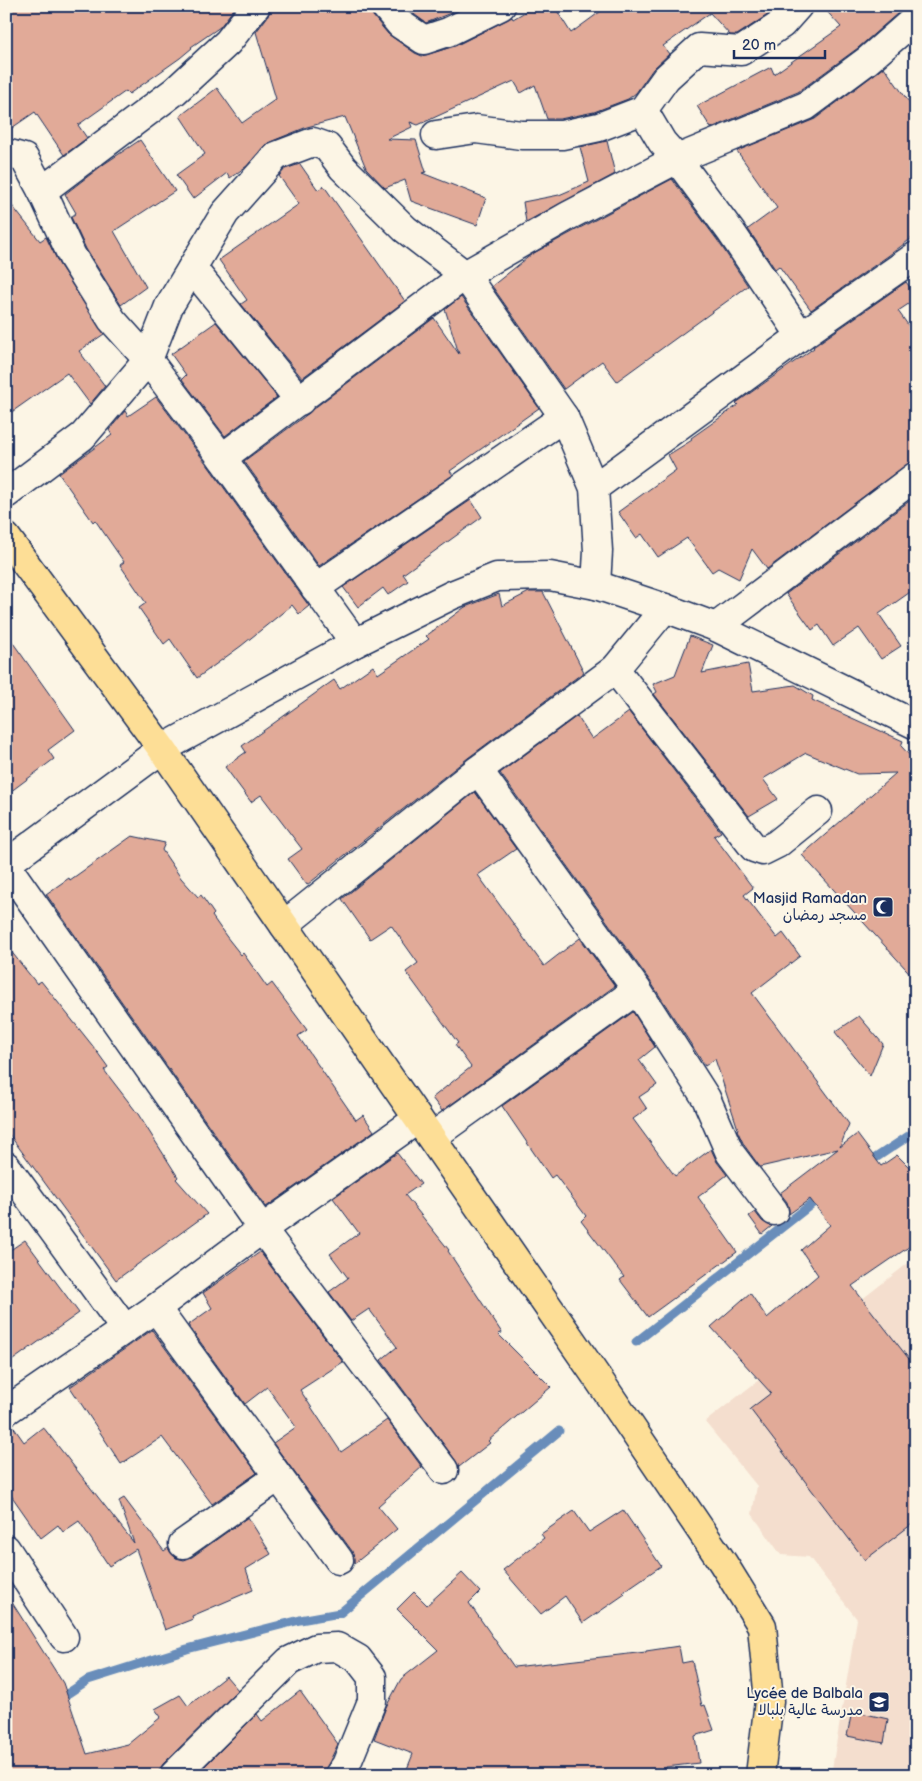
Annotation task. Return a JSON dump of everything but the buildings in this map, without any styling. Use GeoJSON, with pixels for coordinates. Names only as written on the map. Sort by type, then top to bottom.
{"type":"FeatureCollection","features":[{"type":"Feature","properties":{"kind":"main road"},"geometry":{"type":"LineString","coordinates":[[6,537],[162,749],[706,1538],[762,1626],[769,1701],[760,1775]]}},
{"type":"Feature","properties":{"kind":"street"},"geometry":{"type":"LineString","coordinates":[[42,191],[174,91],[228,42],[256,6]]}},
{"type":"Feature","properties":{"kind":"street"},"geometry":{"type":"LineString","coordinates":[[385,6],[400,24],[424,40],[448,32],[501,6]]}},
{"type":"Feature","properties":{"kind":"street"},"geometry":{"type":"LineString","coordinates":[[436,135],[476,129],[521,135],[562,135],[599,127],[643,110],[666,78],[699,48],[741,51],[782,24],[798,6]]}},
{"type":"Feature","properties":{"kind":"street"},"geometry":{"type":"LineString","coordinates":[[222,458],[465,275],[568,216],[677,159],[806,106],[868,60],[909,15]]}},
{"type":"Feature","properties":{"kind":"street"},"geometry":{"type":"LineString","coordinates":[[643,110],[662,142],[677,159],[731,232],[801,336]]}},
{"type":"Feature","properties":{"kind":"street"},"geometry":{"type":"LineString","coordinates":[[6,494],[83,436],[148,360],[169,306],[225,213],[276,156],[313,142],[327,147],[343,168],[405,229],[465,275],[564,417],[594,488],[598,551],[596,585]]}},
{"type":"Feature","properties":{"kind":"street"},"geometry":{"type":"LineString","coordinates":[[6,153],[24,158],[42,191],[72,256],[112,320],[148,360],[222,458],[355,643]]}},
{"type":"Feature","properties":{"kind":"street"},"geometry":{"type":"LineString","coordinates":[[594,488],[801,336],[916,256]]}},
{"type":"Feature","properties":{"kind":"street"},"geometry":{"type":"LineString","coordinates":[[192,268],[300,401]]}},
{"type":"Feature","properties":{"kind":"street"},"geometry":{"type":"LineString","coordinates":[[315,588],[564,417]]}},
{"type":"Feature","properties":{"kind":"street"},"geometry":{"type":"LineString","coordinates":[[716,628],[916,476]]}},
{"type":"Feature","properties":{"kind":"street"},"geometry":{"type":"LineString","coordinates":[[444,1470],[262,1229],[6,864],[162,749],[355,643],[452,594],[497,577],[550,576],[596,585],[665,608],[716,628],[916,725]]}},
{"type":"Feature","properties":{"kind":"street"},"geometry":{"type":"LineString","coordinates":[[284,925],[478,770],[616,669],[665,608]]}},
{"type":"Feature","properties":{"kind":"street"},"geometry":{"type":"LineString","coordinates":[[616,669],[754,848],[763,851],[777,844],[818,811]]}},
{"type":"Feature","properties":{"kind":"street"},"geometry":{"type":"LineString","coordinates":[[478,770],[637,990],[706,1098],[730,1153],[774,1210]]}},
{"type":"Feature","properties":{"kind":"street"},"geometry":{"type":"LineString","coordinates":[[6,1411],[156,1308],[262,1229],[425,1128],[637,990]]}},
{"type":"Feature","properties":{"kind":"street"},"geometry":{"type":"LineString","coordinates":[[6,1166],[125,1329]]}},
{"type":"Feature","properties":{"kind":"street"},"geometry":{"type":"LineString","coordinates":[[156,1308],[338,1560]]}},
{"type":"Feature","properties":{"kind":"street"},"geometry":{"type":"LineString","coordinates":[[183,1544],[278,1477]]}},
{"type":"Feature","properties":{"kind":"street"},"geometry":{"type":"LineString","coordinates":[[6,1549],[64,1637]]}},
{"type":"Feature","properties":{"kind":"street"},"geometry":{"type":"LineString","coordinates":[[174,1775],[289,1661],[316,1648],[337,1648],[358,1659],[372,1677],[372,1701],[346,1764],[339,1775]]}},
{"type":"Feature","properties":{"kind":"shaded area"},"geometry":{"type":"Polygon","coordinates":[[[916,1257],[916,1775],[831,1775],[857,1619],[809,1557],[781,1555],[752,1514],[757,1486],[705,1422],[916,1257]]]}},
{"type":"Feature","properties":{"kind":"waterway"},"geometry":{"type":"LineString","coordinates":[[865,1165],[916,1131]]}},
{"type":"Feature","properties":{"kind":"waterway"},"geometry":{"type":"LineString","coordinates":[[636,1342],[822,1196]]}},
{"type":"Feature","properties":{"kind":"waterway"},"geometry":{"type":"LineString","coordinates":[[58,1700],[88,1680],[187,1649],[300,1620],[340,1613],[559,1431]]}},
{"type":"Feature","properties":{"kind":"place","name":"Masjid Ramadan مسجد رمضان"},"geometry":{"type":"Point","coordinates":[883,907]}},
{"type":"Feature","properties":{"kind":"place","name":"Lycée de Balbala مدرسة عالية بلبالا"},"geometry":{"type":"Point","coordinates":[879,1702]}}]}
